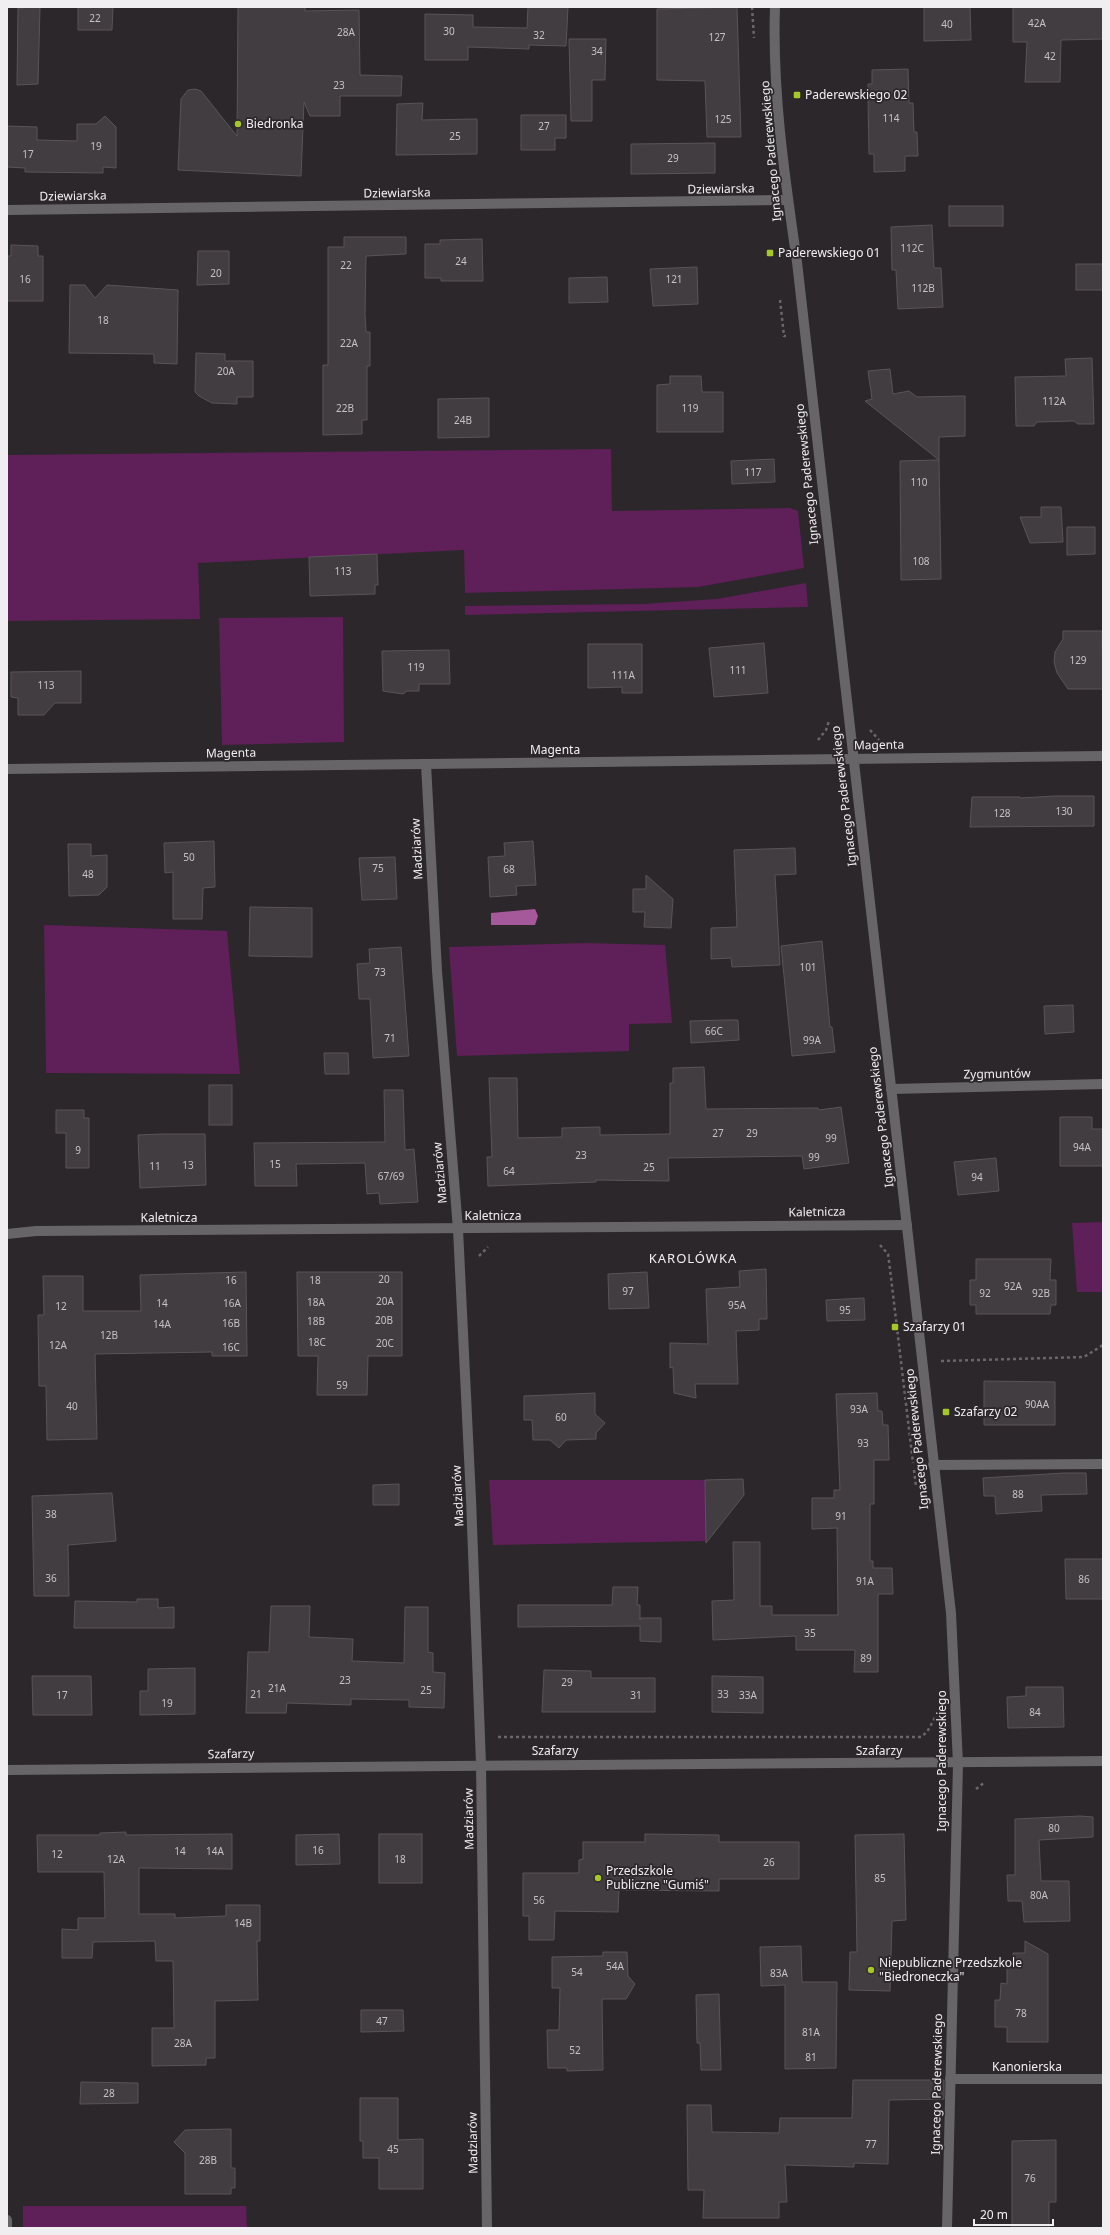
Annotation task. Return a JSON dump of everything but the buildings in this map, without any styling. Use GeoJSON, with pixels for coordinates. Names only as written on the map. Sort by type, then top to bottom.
{"type":"FeatureCollection","features":[{"type":"Feature","properties":{"kind":"street","name":"Ignacego Paderewskiego"},"geometry":{"type":"LineString","coordinates":[[775,7],[778,93],[788,200],[797,262],[951,1613],[958,1764],[947,2228]]}},
{"type":"Feature","properties":{"kind":"street","name":"Dziewiarska"},"geometry":{"type":"LineString","coordinates":[[7,210],[788,200]]}},
{"type":"Feature","properties":{"kind":"street","name":"Magenta"},"geometry":{"type":"LineString","coordinates":[[7,769],[1103,756]]}},
{"type":"Feature","properties":{"kind":"street","name":"Madziarów"},"geometry":{"type":"LineString","coordinates":[[426,764],[437,971],[458,1229],[471,1499],[481,1764],[487,2228]]}},
{"type":"Feature","properties":{"kind":"street","name":"Zygmuntów"},"geometry":{"type":"LineString","coordinates":[[891,1089],[1103,1084]]}},
{"type":"Feature","properties":{"kind":"street","name":"Kaletnicza"},"geometry":{"type":"LineString","coordinates":[[7,1234],[36,1231],[907,1225]]}},
{"type":"Feature","properties":{"kind":"street"},"geometry":{"type":"LineString","coordinates":[[933,1465],[1103,1464]]}},
{"type":"Feature","properties":{"kind":"street","name":"Szafarzy"},"geometry":{"type":"LineString","coordinates":[[7,1770],[481,1764],[958,1764],[1103,1761]]}},
{"type":"Feature","properties":{"kind":"street","name":"Kanonierska"},"geometry":{"type":"LineString","coordinates":[[950,2079],[1103,2079]]}},
{"type":"Feature","properties":{"kind":"street"},"geometry":{"type":"LineString","coordinates":[[7,2220],[7,2228]]}},
{"type":"Feature","properties":{"kind":"path"},"geometry":{"type":"LineString","coordinates":[[752,7],[752,19]]}},
{"type":"Feature","properties":{"kind":"path"},"geometry":{"type":"LineString","coordinates":[[876,1242],[883,1247],[888,1254],[916,1491]]}},
{"type":"Feature","properties":{"kind":"path"},"geometry":{"type":"LineString","coordinates":[[478,1260],[479,1255],[489,1246]]}},
{"type":"Feature","properties":{"kind":"path"},"geometry":{"type":"LineString","coordinates":[[940,1360],[1084,1357],[1103,1345]]}},
{"type":"Feature","properties":{"kind":"path"},"geometry":{"type":"LineString","coordinates":[[480,1737],[921,1737],[933,1724],[938,1713]]}},
{"type":"Feature","properties":{"kind":"shaded area"},"geometry":{"type":"Polygon","coordinates":[[[611,449],[612,511],[790,508],[798,511],[804,568],[698,587],[465,593],[464,550],[198,563],[200,619],[7,621],[7,455],[611,449]]]}},
{"type":"Feature","properties":{"kind":"shaded area"},"geometry":{"type":"Polygon","coordinates":[[[806,583],[808,607],[465,615],[465,606],[643,604],[717,599],[806,583]]]}},
{"type":"Feature","properties":{"kind":"shaded area"},"geometry":{"type":"Polygon","coordinates":[[[343,617],[344,742],[222,745],[219,618],[343,617]]]}},
{"type":"Feature","properties":{"kind":"shaded area"},"geometry":{"type":"Polygon","coordinates":[[[535,909],[538,916],[535,925],[491,925],[491,913],[535,909]]]}},
{"type":"Feature","properties":{"kind":"shaded area"},"geometry":{"type":"Polygon","coordinates":[[[44,925],[227,931],[240,1074],[46,1073],[44,925]]]}},
{"type":"Feature","properties":{"kind":"shaded area"},"geometry":{"type":"Polygon","coordinates":[[[585,943],[665,945],[672,1023],[629,1024],[629,1051],[457,1056],[449,947],[585,943]]]}},
{"type":"Feature","properties":{"kind":"shaded area"},"geometry":{"type":"Polygon","coordinates":[[[1103,1222],[1103,1292],[1077,1292],[1072,1223],[1103,1222]]]}},
{"type":"Feature","properties":{"kind":"shaded area"},"geometry":{"type":"Polygon","coordinates":[[[489,1480],[705,1480],[706,1541],[493,1545],[489,1480]]]}},
{"type":"Feature","properties":{"kind":"shaded area"},"geometry":{"type":"Polygon","coordinates":[[[23,2206],[246,2206],[247,2228],[23,2228],[23,2206]]]}},
{"type":"Feature","properties":{"kind":"place","name":"Paderewskiego 02"},"geometry":{"type":"Point","coordinates":[797,95]}},
{"type":"Feature","properties":{"kind":"place","name":"Biedronka"},"geometry":{"type":"Point","coordinates":[238,124]}},
{"type":"Feature","properties":{"kind":"place","name":"Paderewskiego 01"},"geometry":{"type":"Point","coordinates":[770,253]}},
{"type":"Feature","properties":{"kind":"place","name":"Szafarzy 01"},"geometry":{"type":"Point","coordinates":[895,1327]}},
{"type":"Feature","properties":{"kind":"place","name":"Szafarzy 02"},"geometry":{"type":"Point","coordinates":[946,1412]}},
{"type":"Feature","properties":{"kind":"place","name":"Przedszkole Publiczne \"Gumiś\""},"geometry":{"type":"Point","coordinates":[598,1878]}},
{"type":"Feature","properties":{"kind":"place","name":"Niepubliczne Przedszkole \"Biedroneczka\""},"geometry":{"type":"Point","coordinates":[871,1970]}},
{"type":"Feature","properties":{"kind":"district","name":"KAROLÓWKA"},"geometry":{"type":"Point","coordinates":[693,1258]}}]}
